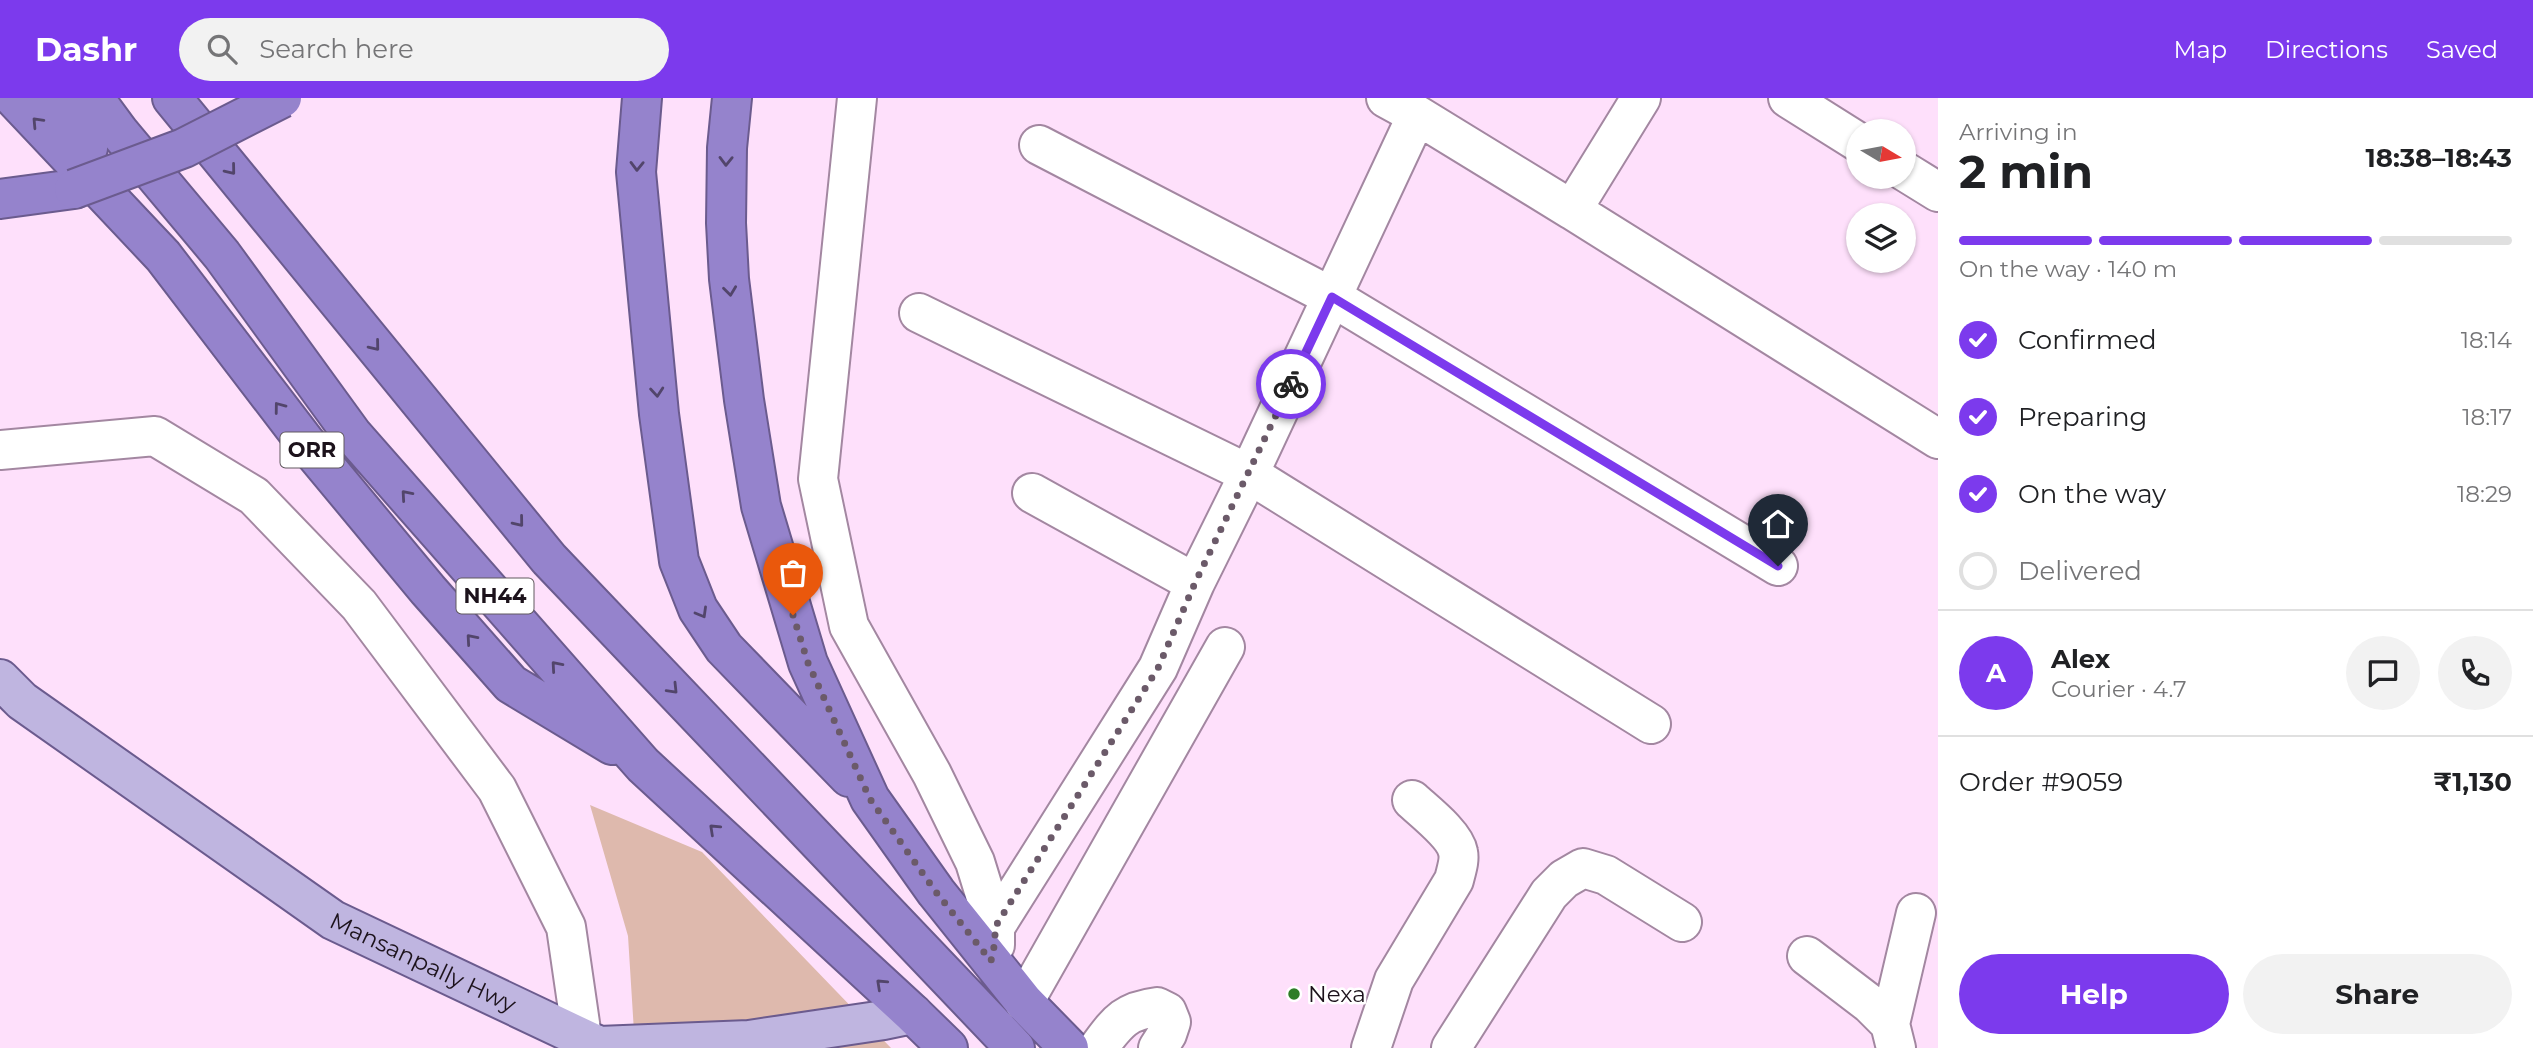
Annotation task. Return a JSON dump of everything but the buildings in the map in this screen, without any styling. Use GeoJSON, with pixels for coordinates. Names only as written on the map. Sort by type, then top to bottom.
{"type":"FeatureCollection","features":[{"type":"Feature","properties":{"kind":"highway","name":"ORR"},"geometry":{"type":"LineString","coordinates":[[14,98],[163,256]]}},
{"type":"Feature","properties":{"kind":"highway","name":"ORR"},"geometry":{"type":"LineString","coordinates":[[53,98],[163,256],[306,443],[428,590],[511,684],[643,765]]}},
{"type":"Feature","properties":{"kind":"highway","name":"NH44"},"geometry":{"type":"LineString","coordinates":[[94,98],[119,132],[222,254],[352,434],[643,765],[948,1048]]}},
{"type":"Feature","properties":{"kind":"highway"},"geometry":{"type":"LineString","coordinates":[[119,132],[166,98]]}},
{"type":"Feature","properties":{"kind":"highway","name":"NH44"},"geometry":{"type":"LineString","coordinates":[[172,98],[549,559],[1015,1048]]}},
{"type":"Feature","properties":{"kind":"highway"},"geometry":{"type":"LineString","coordinates":[[0,199],[74,189],[184,148],[282,98]]}},
{"type":"Feature","properties":{"kind":"highway"},"geometry":{"type":"LineString","coordinates":[[642,98],[636,172],[659,414],[679,561],[698,609],[724,648],[870,799],[936,892],[993,944],[1024,1002],[1069,1048]]}},
{"type":"Feature","properties":{"kind":"highway"},"geometry":{"type":"LineString","coordinates":[[732,98],[727,148],[726,223],[729,279],[761,506],[808,663],[870,799]]}},
{"type":"Feature","properties":{"kind":"main road","name":"Mansanpally Hwy"},"geometry":{"type":"LineString","coordinates":[[0,679],[22,701],[333,920],[581,1043],[599,1046],[749,1040],[913,1014]]}},
{"type":"Feature","properties":{"kind":"street"},"geometry":{"type":"LineString","coordinates":[[857,98],[818,479],[849,626],[932,774],[975,862],[993,944]]}},
{"type":"Feature","properties":{"kind":"street"},"geometry":{"type":"LineString","coordinates":[[1572,210],[1641,98]]}},
{"type":"Feature","properties":{"kind":"street"},"geometry":{"type":"LineString","coordinates":[[1788,98],[1846,134]]}},
{"type":"Feature","properties":{"kind":"street"},"geometry":{"type":"LineString","coordinates":[[993,944],[1158,668],[1195,583],[1332,297],[1401,106],[1938,439]]}},
{"type":"Feature","properties":{"kind":"street"},"geometry":{"type":"LineString","coordinates":[[1039,145],[1332,297],[1778,566]]}},
{"type":"Feature","properties":{"kind":"street"},"geometry":{"type":"LineString","coordinates":[[1916,178],[1938,192]]}},
{"type":"Feature","properties":{"kind":"street"},"geometry":{"type":"LineString","coordinates":[[919,313],[1249,474],[1651,724]]}},
{"type":"Feature","properties":{"kind":"street"},"geometry":{"type":"LineString","coordinates":[[0,450],[155,436],[254,496],[359,605],[497,789],[566,927],[581,1043]]}},
{"type":"Feature","properties":{"kind":"street"},"geometry":{"type":"LineString","coordinates":[[1031,493],[1195,583]]}},
{"type":"Feature","properties":{"kind":"street"},"geometry":{"type":"LineString","coordinates":[[1024,1002],[1225,647]]}},
{"type":"Feature","properties":{"kind":"street"},"geometry":{"type":"LineString","coordinates":[[1371,1048],[1394,980],[1449,889],[1458,865],[1458,850],[1452,838],[1412,800]]}},
{"type":"Feature","properties":{"kind":"street"},"geometry":{"type":"LineString","coordinates":[[1451,1048],[1549,894],[1564,879],[1583,869],[1606,875],[1682,922]]}},
{"type":"Feature","properties":{"kind":"street"},"geometry":{"type":"LineString","coordinates":[[1893,1036],[1916,914]]}},
{"type":"Feature","properties":{"kind":"street"},"geometry":{"type":"LineString","coordinates":[[1807,956],[1870,1004],[1893,1036]]}},
{"type":"Feature","properties":{"kind":"street"},"geometry":{"type":"LineString","coordinates":[[1098,1048],[1125,1016],[1157,1007],[1167,1012],[1171,1022],[1158,1048]]}},
{"type":"Feature","properties":{"kind":"shaded area"},"geometry":{"type":"Polygon","coordinates":[[[590,805],[702,852],[891,1048],[635,1048],[628,936],[590,805]]]}},
{"type":"Feature","properties":{"kind":"way so far"},"geometry":{"type":"LineString","coordinates":[[793,615],[808,663],[870,799],[936,892],[991,961],[995,927],[1158,668],[1195,583],[1291,384]]}},
{"type":"Feature","properties":{"kind":"place","name":"Nexa"},"geometry":{"type":"Point","coordinates":[1294,994]}},
{"type":"Feature","properties":{"kind":"route"},"geometry":{"type":"LineString","coordinates":[[1291,384],[1332,297],[1778,566]]}}]}
